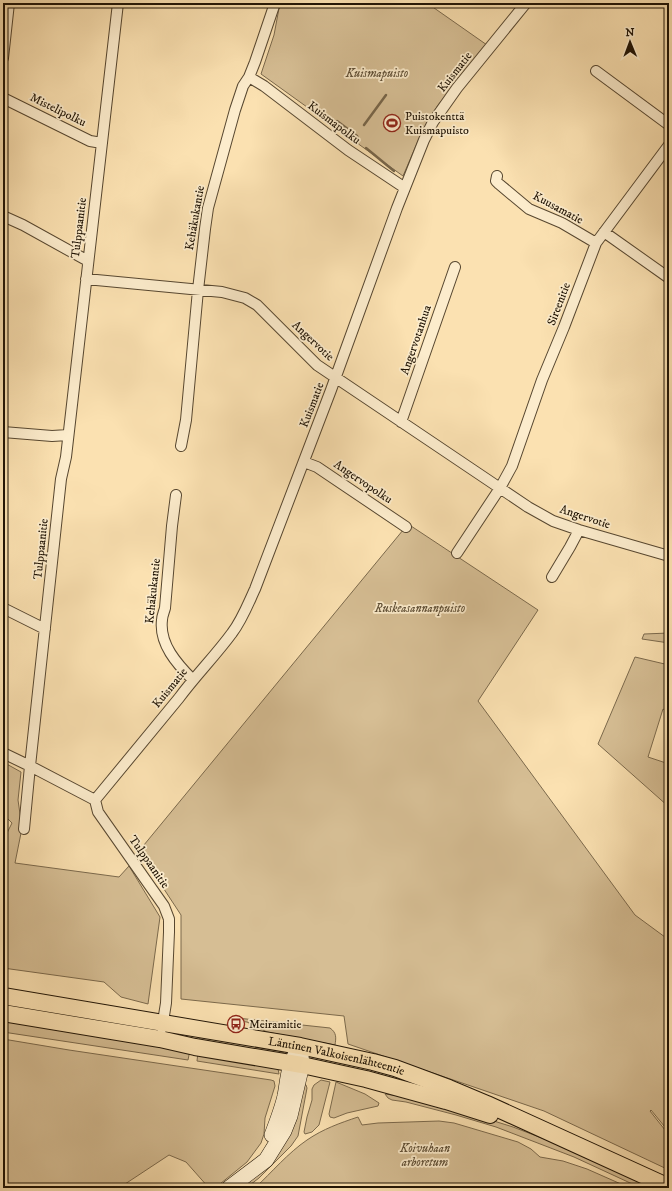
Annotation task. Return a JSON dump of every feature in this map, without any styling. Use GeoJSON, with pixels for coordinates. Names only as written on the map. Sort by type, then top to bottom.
{"type":"FeatureCollection","features":[{"type":"Feature","properties":{"kind":"main road","name":"Läntinen Valkoisenlähteentie"},"geometry":{"type":"LineString","coordinates":[[3,996],[300,1046],[395,1068],[475,1098],[669,1187]]}},
{"type":"Feature","properties":{"kind":"main road","name":"Läntinen Valkoisenlähteentie"},"geometry":{"type":"LineString","coordinates":[[3,1013],[160,1039],[366,1079],[446,1101],[564,1139]]}},
{"type":"Feature","properties":{"kind":"main road"},"geometry":{"type":"LineString","coordinates":[[229,1188],[266,1160],[284,1131],[290,1116],[296,1065],[300,1046]]}},
{"type":"Feature","properties":{"kind":"street"},"geometry":{"type":"LineString","coordinates":[[3,58],[9,3]]}},
{"type":"Feature","properties":{"kind":"street","name":"Tulppaanitie"},"geometry":{"type":"LineString","coordinates":[[24,829],[61,479],[66,457],[118,3]]}},
{"type":"Feature","properties":{"kind":"street","name":"Kehäkukantie"},"geometry":{"type":"LineString","coordinates":[[181,446],[186,420],[198,290],[208,208],[235,110],[243,86],[250,77],[275,3]]}},
{"type":"Feature","properties":{"kind":"street","name":"Kuismatie"},"geometry":{"type":"LineString","coordinates":[[95,800],[179,698],[192,680],[233,632],[248,606],[336,378],[416,159],[433,122],[457,88],[526,3]]}},
{"type":"Feature","properties":{"kind":"street"},"geometry":{"type":"LineString","coordinates":[[596,71],[669,125]]}},
{"type":"Feature","properties":{"kind":"street","name":"Kuismapolku"},"geometry":{"type":"LineString","coordinates":[[250,77],[348,150],[405,188]]}},
{"type":"Feature","properties":{"kind":"street","name":"Mistelipolku"},"geometry":{"type":"LineString","coordinates":[[3,98],[90,141],[102,143]]}},
{"type":"Feature","properties":{"kind":"street","name":"Sireenitie"},"geometry":{"type":"LineString","coordinates":[[500,488],[512,466],[542,380],[596,243],[669,145]]}},
{"type":"Feature","properties":{"kind":"street","name":"Kuusamatie"},"geometry":{"type":"LineString","coordinates":[[497,176],[496,181],[529,209],[562,223],[596,243]]}},
{"type":"Feature","properties":{"kind":"street"},"geometry":{"type":"LineString","coordinates":[[3,216],[23,225],[88,261]]}},
{"type":"Feature","properties":{"kind":"street"},"geometry":{"type":"LineString","coordinates":[[604,232],[669,278]]}},
{"type":"Feature","properties":{"kind":"street","name":"Angervotanhua"},"geometry":{"type":"LineString","coordinates":[[401,422],[455,267]]}},
{"type":"Feature","properties":{"kind":"street","name":"Angervotie"},"geometry":{"type":"LineString","coordinates":[[86,279],[222,292],[245,298],[257,305],[317,365],[528,507],[553,521],[669,556]]}},
{"type":"Feature","properties":{"kind":"street"},"geometry":{"type":"LineString","coordinates":[[3,432],[52,436],[68,435]]}},
{"type":"Feature","properties":{"kind":"street","name":"Angervopolku"},"geometry":{"type":"LineString","coordinates":[[304,462],[317,467],[406,527]]}},
{"type":"Feature","properties":{"kind":"street"},"geometry":{"type":"LineString","coordinates":[[457,553],[500,488]]}},
{"type":"Feature","properties":{"kind":"street","name":"Kehäkukantie"},"geometry":{"type":"LineString","coordinates":[[176,495],[165,608],[162,621],[162,635],[174,659],[192,680]]}},
{"type":"Feature","properties":{"kind":"street"},"geometry":{"type":"LineString","coordinates":[[552,577],[579,530]]}},
{"type":"Feature","properties":{"kind":"street"},"geometry":{"type":"LineString","coordinates":[[3,608],[45,629]]}},
{"type":"Feature","properties":{"kind":"street"},"geometry":{"type":"LineString","coordinates":[[3,753],[95,800]]}},
{"type":"Feature","properties":{"kind":"street","name":"Tulppaanitie"},"geometry":{"type":"LineString","coordinates":[[95,800],[98,812],[164,906],[169,919],[166,1003],[160,1039]]}},
{"type":"Feature","properties":{"kind":"green space","name":"Kuismapuisto"},"geometry":{"type":"Polygon","coordinates":[[[280,3],[427,3],[487,45],[438,105],[418,141],[403,176],[261,74],[274,35],[280,3]]]}},
{"type":"Feature","properties":{"kind":"green space","name":"Ruskeasannanpuisto"},"geometry":{"type":"Polygon","coordinates":[[[408,524],[538,610],[478,701],[635,915],[669,940],[669,1132],[651,1110],[650,1111],[669,1135],[669,1170],[544,1111],[348,1044],[344,1016],[181,999],[181,915],[139,851],[408,524]]]}},
{"type":"Feature","properties":{"kind":"green space"},"geometry":{"type":"Polygon","coordinates":[[[669,633],[669,643],[642,639],[644,634],[669,633]]]}},
{"type":"Feature","properties":{"kind":"green space"},"geometry":{"type":"Polygon","coordinates":[[[635,657],[669,665],[669,713],[663,709],[648,757],[669,764],[669,807],[598,744],[635,657]]]}},
{"type":"Feature","properties":{"kind":"green space"},"geometry":{"type":"Polygon","coordinates":[[[3,762],[21,772],[18,800],[22,828],[15,863],[119,877],[129,866],[160,917],[148,1004],[121,997],[104,982],[3,968],[3,837],[7,833],[12,823],[3,814],[3,762]]]}},
{"type":"Feature","properties":{"kind":"green space"},"geometry":{"type":"Polygon","coordinates":[[[235,1019],[330,1028],[335,1034],[335,1045],[267,1032],[247,1022],[237,1021],[235,1019]]]}},
{"type":"Feature","properties":{"kind":"green space"},"geometry":{"type":"Polygon","coordinates":[[[3,1020],[190,1050],[188,1060],[3,1032],[3,1020]]]}},
{"type":"Feature","properties":{"kind":"green space"},"geometry":{"type":"Polygon","coordinates":[[[201,1033],[269,1046],[287,1056],[199,1042],[201,1033]]]}},
{"type":"Feature","properties":{"kind":"green space"},"geometry":{"type":"Polygon","coordinates":[[[3,1039],[274,1081],[275,1086],[265,1118],[264,1134],[261,1143],[247,1162],[215,1188],[209,1188],[186,1162],[169,1155],[119,1188],[9,1188],[3,1180],[3,1039]]]}},
{"type":"Feature","properties":{"kind":"green space"},"geometry":{"type":"Polygon","coordinates":[[[198,1052],[274,1066],[278,1069],[279,1074],[197,1061],[198,1052]]]}},
{"type":"Feature","properties":{"kind":"green space"},"geometry":{"type":"Polygon","coordinates":[[[321,1080],[330,1082],[319,1125],[312,1132],[305,1134],[304,1132],[307,1117],[312,1100],[312,1089],[314,1085],[321,1080]]]}},
{"type":"Feature","properties":{"kind":"green space"},"geometry":{"type":"Polygon","coordinates":[[[336,1082],[365,1094],[379,1103],[378,1106],[347,1113],[334,1118],[330,1117],[329,1114],[336,1082]]]}},
{"type":"Feature","properties":{"kind":"green space"},"geometry":{"type":"Polygon","coordinates":[[[304,1084],[307,1088],[298,1136],[291,1146],[259,1178],[246,1188],[241,1188],[304,1084]]]}},
{"type":"Feature","properties":{"kind":"green space"},"geometry":{"type":"Polygon","coordinates":[[[385,1094],[427,1100],[513,1127],[568,1148],[658,1188],[641,1188],[574,1157],[496,1127],[406,1102],[392,1100],[385,1094]]]}},
{"type":"Feature","properties":{"kind":"green space","name":"Koivuhaan arboretum"},"geometry":{"type":"Polygon","coordinates":[[[358,1117],[362,1125],[439,1121],[454,1123],[518,1142],[531,1149],[540,1157],[563,1161],[587,1169],[630,1188],[255,1188],[307,1140],[325,1129],[358,1117]]]}},
{"type":"Feature","properties":{"kind":"waterway"},"geometry":{"type":"LineString","coordinates":[[364,125],[386,95]]}},
{"type":"Feature","properties":{"kind":"waterway"},"geometry":{"type":"LineString","coordinates":[[337,121],[357,136],[358,143]]}},
{"type":"Feature","properties":{"kind":"waterway"},"geometry":{"type":"LineString","coordinates":[[366,148],[394,171]]}},
{"type":"Feature","properties":{"kind":"place","name":"Puistokenttä Kuismapuisto"},"geometry":{"type":"Point","coordinates":[392,123]}},
{"type":"Feature","properties":{"kind":"place","name":"Meiramitie"},"geometry":{"type":"Point","coordinates":[236,1024]}}]}
